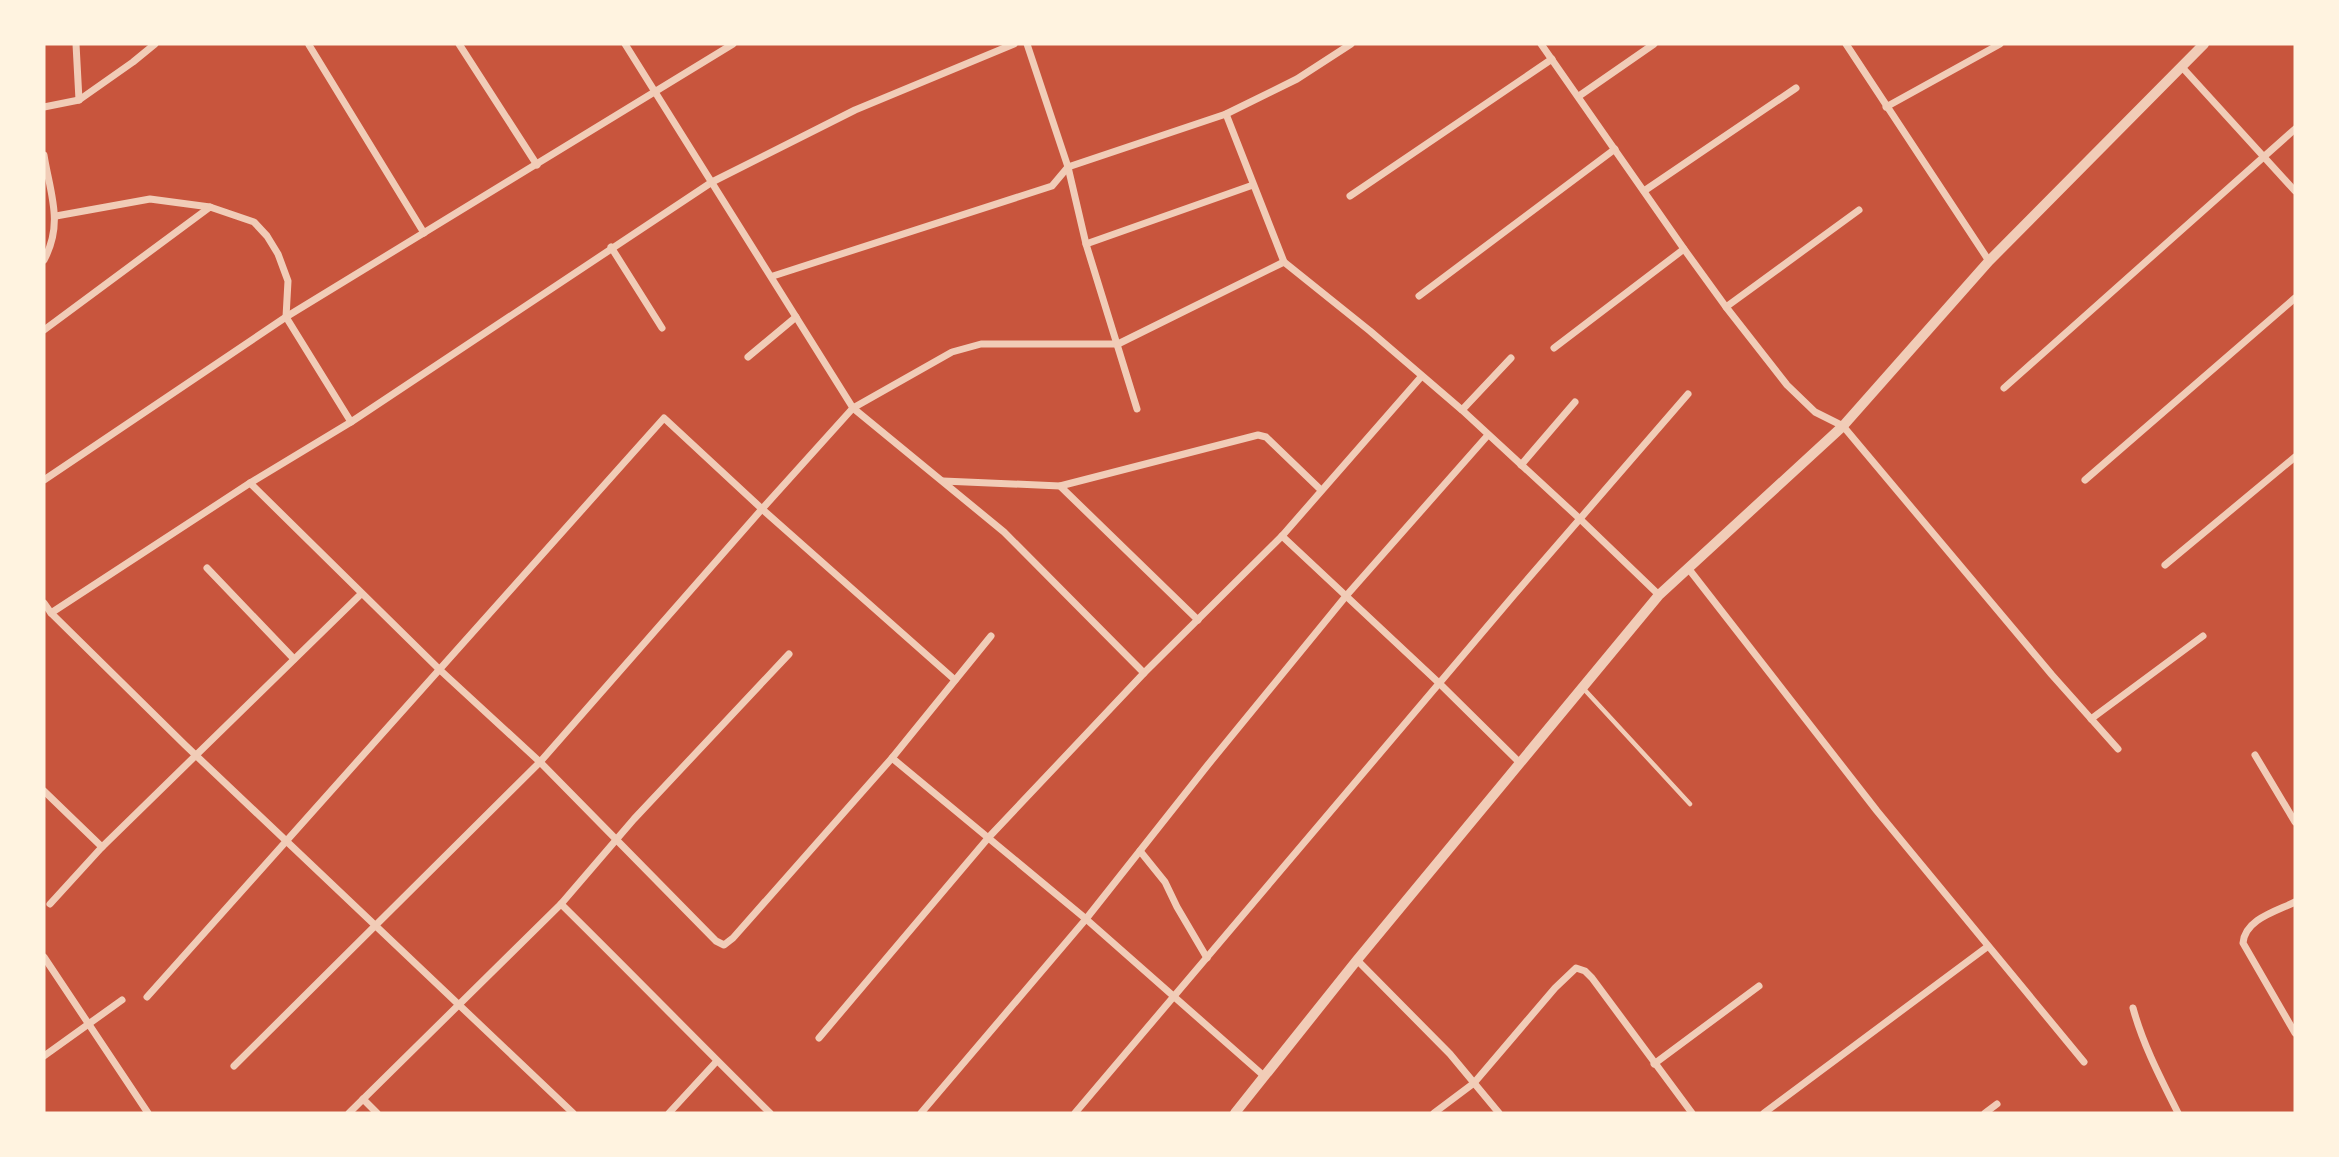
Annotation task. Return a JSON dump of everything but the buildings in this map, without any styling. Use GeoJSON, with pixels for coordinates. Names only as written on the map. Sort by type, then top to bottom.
{"type":"FeatureCollection","features":[{"type":"Feature","properties":{"kind":"street"},"geometry":{"type":"LineString","coordinates":[[76,44],[79,100]]}},
{"type":"Feature","properties":{"kind":"street"},"geometry":{"type":"LineString","coordinates":[[44,107],[79,100],[155,44]]}},
{"type":"Feature","properties":{"kind":"street"},"geometry":{"type":"LineString","coordinates":[[459,44],[537,165]]}},
{"type":"Feature","properties":{"kind":"street"},"geometry":{"type":"LineString","coordinates":[[625,44],[773,276],[853,408],[1004,532],[1144,673]]}},
{"type":"Feature","properties":{"kind":"street"},"geometry":{"type":"LineString","coordinates":[[44,480],[286,317],[733,44]]}},
{"type":"Feature","properties":{"kind":"street"},"geometry":{"type":"LineString","coordinates":[[51,613],[351,422],[712,182],[855,110],[1014,44]]}},
{"type":"Feature","properties":{"kind":"street"},"geometry":{"type":"LineString","coordinates":[[1027,44],[1068,167],[1086,244],[1137,409]]}},
{"type":"Feature","properties":{"kind":"street"},"geometry":{"type":"LineString","coordinates":[[773,276],[1052,186],[1068,167],[1226,114],[1297,79],[1351,44]]}},
{"type":"Feature","properties":{"kind":"street"},"geometry":{"type":"LineString","coordinates":[[1541,44],[1684,249],[1787,385],[1815,412],[1843,426],[2118,750]]}},
{"type":"Feature","properties":{"kind":"street"},"geometry":{"type":"LineString","coordinates":[[1579,96],[1654,44]]}},
{"type":"Feature","properties":{"kind":"street"},"geometry":{"type":"LineString","coordinates":[[1846,44],[1989,261]]}},
{"type":"Feature","properties":{"kind":"street"},"geometry":{"type":"LineString","coordinates":[[1886,107],[2000,44]]}},
{"type":"Feature","properties":{"kind":"street"},"geometry":{"type":"LineString","coordinates":[[1236,1113],[1357,960],[1659,595],[1843,426],[1989,261],[2204,44]]}},
{"type":"Feature","properties":{"kind":"street"},"geometry":{"type":"LineString","coordinates":[[309,45],[424,233]]}},
{"type":"Feature","properties":{"kind":"street"},"geometry":{"type":"LineString","coordinates":[[1350,196],[1552,59]]}},
{"type":"Feature","properties":{"kind":"street"},"geometry":{"type":"LineString","coordinates":[[2181,66],[2295,191]]}},
{"type":"Feature","properties":{"kind":"street"},"geometry":{"type":"LineString","coordinates":[[1644,191],[1796,88]]}},
{"type":"Feature","properties":{"kind":"street"},"geometry":{"type":"LineString","coordinates":[[1226,114],[1284,262],[1462,410],[1659,595]]}},
{"type":"Feature","properties":{"kind":"street"},"geometry":{"type":"LineString","coordinates":[[2004,388],[2295,129]]}},
{"type":"Feature","properties":{"kind":"street"},"geometry":{"type":"LineString","coordinates":[[1419,296],[1615,149]]}},
{"type":"Feature","properties":{"kind":"street"},"geometry":{"type":"LineString","coordinates":[[44,157],[56,216],[50,249],[44,260]]}},
{"type":"Feature","properties":{"kind":"street"},"geometry":{"type":"LineString","coordinates":[[1086,244],[1253,186]]}},
{"type":"Feature","properties":{"kind":"street"},"geometry":{"type":"LineString","coordinates":[[56,216],[150,199],[210,207],[254,222],[278,254],[288,281],[286,317],[351,422]]}},
{"type":"Feature","properties":{"kind":"street"},"geometry":{"type":"LineString","coordinates":[[44,330],[210,207]]}},
{"type":"Feature","properties":{"kind":"street"},"geometry":{"type":"LineString","coordinates":[[1726,307],[1859,210]]}},
{"type":"Feature","properties":{"kind":"street"},"geometry":{"type":"LineString","coordinates":[[611,247],[662,328]]}},
{"type":"Feature","properties":{"kind":"street"},"geometry":{"type":"LineString","coordinates":[[1554,348],[1684,249]]}},
{"type":"Feature","properties":{"kind":"street"},"geometry":{"type":"LineString","coordinates":[[234,1066],[540,762],[853,408],[952,352],[981,344],[1118,344],[1284,262]]}},
{"type":"Feature","properties":{"kind":"street"},"geometry":{"type":"LineString","coordinates":[[2085,480],[2295,298]]}},
{"type":"Feature","properties":{"kind":"street"},"geometry":{"type":"LineString","coordinates":[[748,357],[796,317]]}},
{"type":"Feature","properties":{"kind":"street"},"geometry":{"type":"LineString","coordinates":[[1462,410],[1511,358]]}},
{"type":"Feature","properties":{"kind":"street"},"geometry":{"type":"LineString","coordinates":[[819,1038],[989,837],[1144,673],[1282,536],[1421,377]]}},
{"type":"Feature","properties":{"kind":"street"},"geometry":{"type":"LineString","coordinates":[[1075,1113],[1688,394]]}},
{"type":"Feature","properties":{"kind":"street"},"geometry":{"type":"LineString","coordinates":[[1521,465],[1575,402]]}},
{"type":"Feature","properties":{"kind":"street"},"geometry":{"type":"LineString","coordinates":[[147,997],[664,418],[955,680]]}},
{"type":"Feature","properties":{"kind":"street"},"geometry":{"type":"LineString","coordinates":[[943,481],[1060,486],[1258,435],[1266,437],[1321,491]]}},
{"type":"Feature","properties":{"kind":"street"},"geometry":{"type":"LineString","coordinates":[[921,1113],[1086,919],[1346,596],[1488,435]]}},
{"type":"Feature","properties":{"kind":"street"},"geometry":{"type":"LineString","coordinates":[[2165,565],[2295,457]]}},
{"type":"Feature","properties":{"kind":"street"},"geometry":{"type":"LineString","coordinates":[[250,484],[440,670],[540,762],[716,941],[724,945],[733,939],[892,758],[991,636]]}},
{"type":"Feature","properties":{"kind":"street"},"geometry":{"type":"LineString","coordinates":[[1060,486],[1198,620]]}},
{"type":"Feature","properties":{"kind":"street"},"geometry":{"type":"LineString","coordinates":[[1282,536],[1520,763]]}},
{"type":"Feature","properties":{"kind":"street"},"geometry":{"type":"LineString","coordinates":[[207,568],[294,659]]}},
{"type":"Feature","properties":{"kind":"street"},"geometry":{"type":"LineString","coordinates":[[1688,568],[1877,811],[2084,1062]]}},
{"type":"Feature","properties":{"kind":"street"},"geometry":{"type":"LineString","coordinates":[[50,904],[102,846],[362,594]]}},
{"type":"Feature","properties":{"kind":"street"},"geometry":{"type":"LineString","coordinates":[[44,603],[51,613],[196,755],[573,1113]]}},
{"type":"Feature","properties":{"kind":"street"},"geometry":{"type":"LineString","coordinates":[[2091,719],[2203,636]]}},
{"type":"Feature","properties":{"kind":"street"},"geometry":{"type":"LineString","coordinates":[[349,1113],[561,904],[617,838],[789,654]]}},
{"type":"Feature","properties":{"kind":"street"},"geometry":{"type":"LineString","coordinates":[[2255,755],[2295,822]]}},
{"type":"Feature","properties":{"kind":"street"},"geometry":{"type":"LineString","coordinates":[[892,758],[1086,919],[1264,1076]]}},
{"type":"Feature","properties":{"kind":"street"},"geometry":{"type":"LineString","coordinates":[[44,791],[102,846]]}},
{"type":"Feature","properties":{"kind":"street"},"geometry":{"type":"LineString","coordinates":[[1140,851],[1165,882],[1207,958]]}},
{"type":"Feature","properties":{"kind":"street"},"geometry":{"type":"LineString","coordinates":[[2295,902],[2252,923],[2243,937],[2243,943],[2295,1033]]}},
{"type":"Feature","properties":{"kind":"street"},"geometry":{"type":"LineString","coordinates":[[561,904],[716,1062],[770,1113]]}},
{"type":"Feature","properties":{"kind":"street"},"geometry":{"type":"LineString","coordinates":[[1764,1113],[1987,947]]}},
{"type":"Feature","properties":{"kind":"street"},"geometry":{"type":"LineString","coordinates":[[44,957],[148,1113]]}},
{"type":"Feature","properties":{"kind":"street"},"geometry":{"type":"LineString","coordinates":[[1357,960],[1450,1054],[1499,1113]]}},
{"type":"Feature","properties":{"kind":"street"},"geometry":{"type":"LineString","coordinates":[[1434,1113],[1474,1083],[1555,988],[1576,968],[1586,971],[1592,978],[1692,1113]]}},
{"type":"Feature","properties":{"kind":"street"},"geometry":{"type":"LineString","coordinates":[[1654,1063],[1759,986]]}},
{"type":"Feature","properties":{"kind":"street"},"geometry":{"type":"LineString","coordinates":[[44,1056],[122,1000]]}},
{"type":"Feature","properties":{"kind":"street"},"geometry":{"type":"LineString","coordinates":[[2133,1008],[2147,1050],[2178,1113]]}},
{"type":"Feature","properties":{"kind":"street"},"geometry":{"type":"LineString","coordinates":[[669,1113],[716,1062]]}},
{"type":"Feature","properties":{"kind":"street"},"geometry":{"type":"LineString","coordinates":[[363,1099],[377,1113]]}},
{"type":"Feature","properties":{"kind":"street"},"geometry":{"type":"LineString","coordinates":[[1985,1113],[1997,1104]]}},
{"type":"Feature","properties":{"kind":"lane"},"geometry":{"type":"LineString","coordinates":[[1583,687],[1690,804]]}}]}
